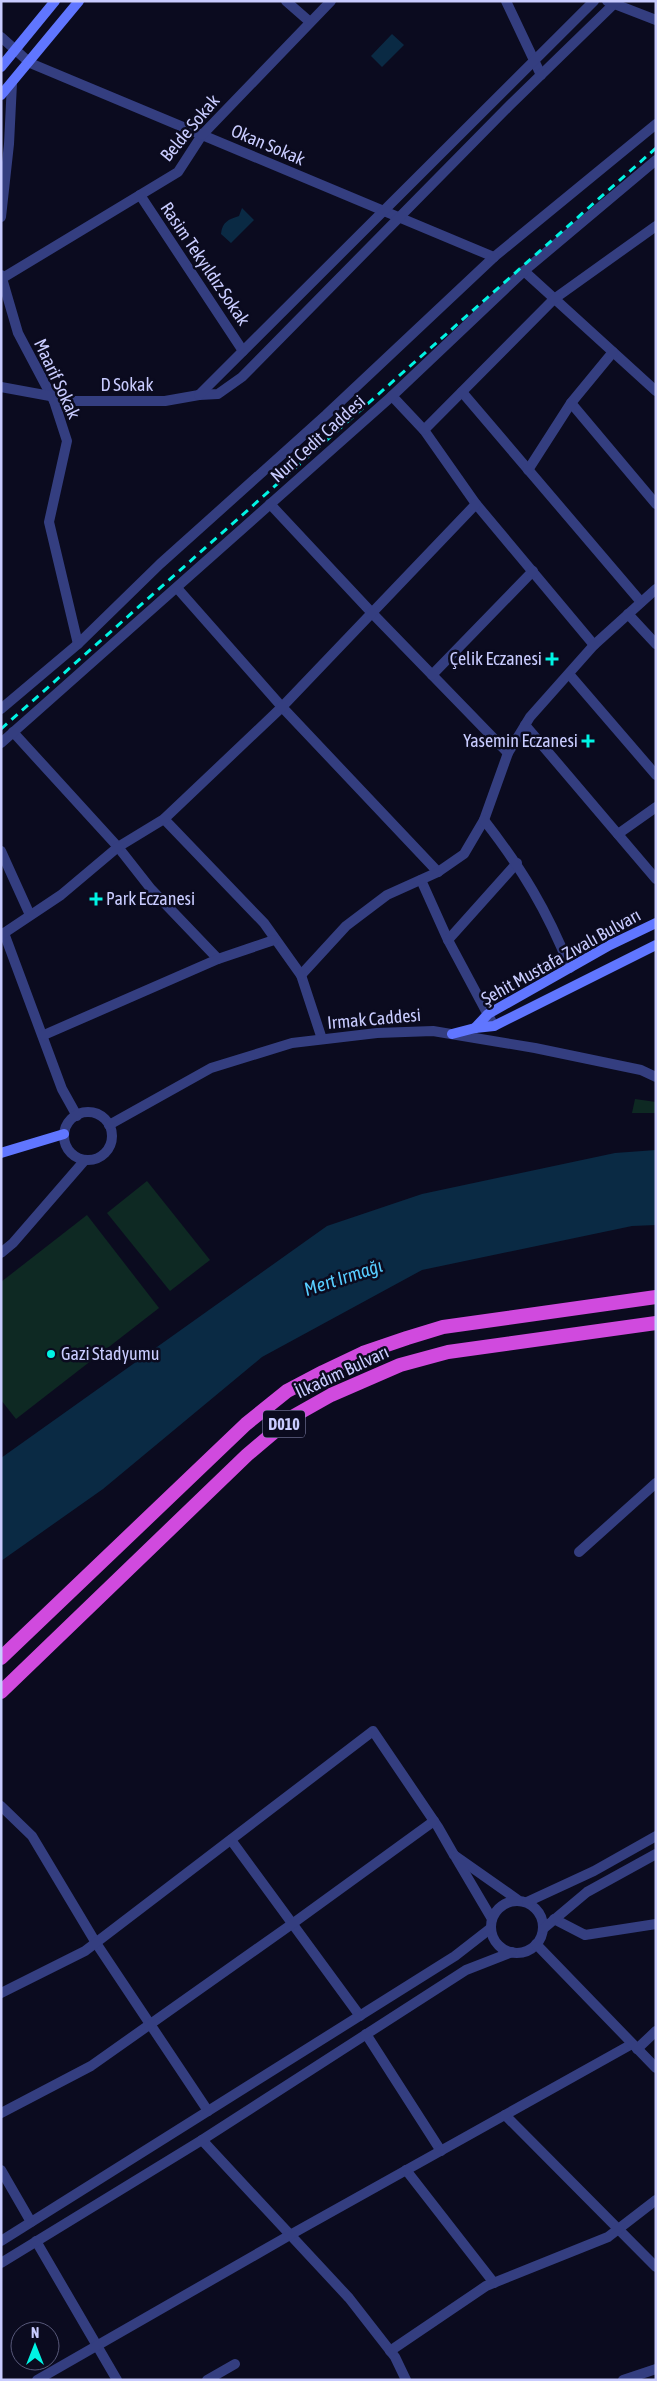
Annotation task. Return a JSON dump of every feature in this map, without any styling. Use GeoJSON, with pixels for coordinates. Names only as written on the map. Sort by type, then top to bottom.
{"type":"FeatureCollection","features":[{"type":"Feature","properties":{"kind":"highway","name":"İlkadım Bulvarı"},"geometry":{"type":"LineString","coordinates":[[1,1658],[246,1424],[287,1392],[363,1353],[443,1328],[656,1298]]}},
{"type":"Feature","properties":{"kind":"highway","name":"İlkadım Bulvarı"},"geometry":{"type":"LineString","coordinates":[[1,1692],[247,1455],[292,1417],[331,1395],[400,1365],[448,1352],[656,1323]]}},
{"type":"Feature","properties":{"kind":"main road"},"geometry":{"type":"LineString","coordinates":[[1,67],[55,1]]}},
{"type":"Feature","properties":{"kind":"main road"},"geometry":{"type":"LineString","coordinates":[[1,96],[79,1]]}},
{"type":"Feature","properties":{"kind":"main road","name":"Şehit Mustafa Zıvalı Bulvarı"},"geometry":{"type":"LineString","coordinates":[[475,1028],[488,1014],[610,945],[656,923]]}},
{"type":"Feature","properties":{"kind":"main road","name":"Şehit Mustafa Zıvalı Bulvarı"},"geometry":{"type":"LineString","coordinates":[[475,1028],[494,1026],[656,945]]}},
{"type":"Feature","properties":{"kind":"main road"},"geometry":{"type":"LineString","coordinates":[[452,1034],[475,1028]]}},
{"type":"Feature","properties":{"kind":"main road"},"geometry":{"type":"LineString","coordinates":[[1,1153],[64,1134]]}},
{"type":"Feature","properties":{"kind":"street"},"geometry":{"type":"LineString","coordinates":[[286,1],[310,22]]}},
{"type":"Feature","properties":{"kind":"street","name":"Belde Sokak"},"geometry":{"type":"LineString","coordinates":[[2,279],[178,172],[202,135],[330,1]]}},
{"type":"Feature","properties":{"kind":"street"},"geometry":{"type":"LineString","coordinates":[[506,1],[541,75]]}},
{"type":"Feature","properties":{"kind":"street"},"geometry":{"type":"LineString","coordinates":[[199,395],[594,1]]}},
{"type":"Feature","properties":{"kind":"street"},"geometry":{"type":"LineString","coordinates":[[613,2],[656,20]]}},
{"type":"Feature","properties":{"kind":"street","name":"D Sokak"},"geometry":{"type":"LineString","coordinates":[[1,388],[52,399],[165,401],[218,394],[242,377],[613,2]]}},
{"type":"Feature","properties":{"kind":"street"},"geometry":{"type":"LineString","coordinates":[[1,37],[30,63]]}},
{"type":"Feature","properties":{"kind":"street","name":"Okan Sokak"},"geometry":{"type":"LineString","coordinates":[[30,63],[494,257]]}},
{"type":"Feature","properties":{"kind":"street"},"geometry":{"type":"LineString","coordinates":[[1,217],[9,144],[12,83]]}},
{"type":"Feature","properties":{"kind":"street"},"geometry":{"type":"LineString","coordinates":[[1,709],[78,644],[160,564],[326,415],[494,257],[656,124]]}},
{"type":"Feature","properties":{"kind":"street","name":"Nuri Cedit Caddesi"},"geometry":{"type":"LineString","coordinates":[[1,743],[392,396],[524,271],[656,160]]}},
{"type":"Feature","properties":{"kind":"street","name":"Rasim Tekyıldız Sokak"},"geometry":{"type":"LineString","coordinates":[[140,195],[243,350]]}},
{"type":"Feature","properties":{"kind":"street"},"geometry":{"type":"LineString","coordinates":[[424,430],[554,300],[656,226]]}},
{"type":"Feature","properties":{"kind":"street"},"geometry":{"type":"LineString","coordinates":[[524,271],[656,391]]}},
{"type":"Feature","properties":{"kind":"street","name":"Maarif Sokak"},"geometry":{"type":"LineString","coordinates":[[1,275],[18,333],[52,399],[67,442],[49,522],[78,644]]}},
{"type":"Feature","properties":{"kind":"street"},"geometry":{"type":"LineString","coordinates":[[528,470],[571,403],[613,352]]}},
{"type":"Feature","properties":{"kind":"street"},"geometry":{"type":"LineString","coordinates":[[462,392],[641,602]]}},
{"type":"Feature","properties":{"kind":"street"},"geometry":{"type":"LineString","coordinates":[[392,396],[424,430],[476,504],[594,646]]}},
{"type":"Feature","properties":{"kind":"street"},"geometry":{"type":"LineString","coordinates":[[571,403],[656,504]]}},
{"type":"Feature","properties":{"kind":"street"},"geometry":{"type":"LineString","coordinates":[[270,504],[508,754]]}},
{"type":"Feature","properties":{"kind":"street"},"geometry":{"type":"LineString","coordinates":[[76,1116],[62,1089],[44,1035],[2,934],[61,895],[118,847],[164,819],[282,707],[476,504]]}},
{"type":"Feature","properties":{"kind":"street"},"geometry":{"type":"LineString","coordinates":[[432,675],[532,571]]}},
{"type":"Feature","properties":{"kind":"street"},"geometry":{"type":"LineString","coordinates":[[177,588],[282,707],[438,872]]}},
{"type":"Feature","properties":{"kind":"street"},"geometry":{"type":"LineString","coordinates":[[301,975],[346,926],[388,896],[438,872],[464,854],[484,820],[508,754],[526,725],[594,646],[656,589]]}},
{"type":"Feature","properties":{"kind":"street"},"geometry":{"type":"LineString","coordinates":[[628,614],[656,644]]}},
{"type":"Feature","properties":{"kind":"street"},"geometry":{"type":"LineString","coordinates":[[569,674],[656,775]]}},
{"type":"Feature","properties":{"kind":"street"},"geometry":{"type":"LineString","coordinates":[[526,725],[656,879]]}},
{"type":"Feature","properties":{"kind":"street"},"geometry":{"type":"LineString","coordinates":[[13,732],[118,847],[151,889],[218,959]]}},
{"type":"Feature","properties":{"kind":"street"},"geometry":{"type":"LineString","coordinates":[[618,834],[656,808]]}},
{"type":"Feature","properties":{"kind":"street"},"geometry":{"type":"LineString","coordinates":[[164,819],[264,923],[274,940],[301,975],[322,1040]]}},
{"type":"Feature","properties":{"kind":"street"},"geometry":{"type":"LineString","coordinates":[[484,820],[517,863],[554,927],[570,968]]}},
{"type":"Feature","properties":{"kind":"street"},"geometry":{"type":"LineString","coordinates":[[1,851],[30,915]]}},
{"type":"Feature","properties":{"kind":"street"},"geometry":{"type":"LineString","coordinates":[[448,940],[517,863]]}},
{"type":"Feature","properties":{"kind":"street"},"geometry":{"type":"LineString","coordinates":[[421,880],[448,940],[494,1026]]}},
{"type":"Feature","properties":{"kind":"street"},"geometry":{"type":"LineString","coordinates":[[44,1035],[218,959],[274,940]]}},
{"type":"Feature","properties":{"kind":"street","name":"Irmak Caddesi"},"geometry":{"type":"LineString","coordinates":[[109,1125],[210,1068],[292,1043],[424,1031],[535,1048],[641,1070],[656,1077]]}},
{"type":"Feature","properties":{"kind":"street"},"geometry":{"type":"LineString","coordinates":[[84,1113],[98,1115],[109,1125],[112,1132],[110,1146],[100,1157],[85,1160],[78,1158],[67,1148],[64,1134],[71,1120],[76,1116],[84,1113]]}},
{"type":"Feature","properties":{"kind":"street"},"geometry":{"type":"LineString","coordinates":[[1,1252],[13,1243],[85,1160]]}},
{"type":"Feature","properties":{"kind":"street"},"geometry":{"type":"LineString","coordinates":[[579,1552],[656,1482]]}},
{"type":"Feature","properties":{"kind":"street"},"geometry":{"type":"LineString","coordinates":[[1,1993],[96,1944],[372,1731],[434,1820],[491,1924],[497,1944],[512,1952]]}},
{"type":"Feature","properties":{"kind":"street"},"geometry":{"type":"LineString","coordinates":[[1,1806],[32,1836],[96,1944],[208,2111]]}},
{"type":"Feature","properties":{"kind":"street"},"geometry":{"type":"LineString","coordinates":[[1,2113],[92,2066],[151,2026],[434,1820]]}},
{"type":"Feature","properties":{"kind":"street"},"geometry":{"type":"LineString","coordinates":[[1,2241],[455,1956],[491,1924],[502,1905],[522,1901],[594,1872],[656,1836]]}},
{"type":"Feature","properties":{"kind":"street"},"geometry":{"type":"LineString","coordinates":[[231,1840],[360,2016]]}},
{"type":"Feature","properties":{"kind":"street"},"geometry":{"type":"LineString","coordinates":[[1,2263],[202,2140],[466,1970],[512,1952],[521,1952],[536,1944],[543,1929],[587,1892],[656,1854]]}},
{"type":"Feature","properties":{"kind":"street"},"geometry":{"type":"LineString","coordinates":[[454,1855],[539,1913],[543,1929]]}},
{"type":"Feature","properties":{"kind":"street"},"geometry":{"type":"LineString","coordinates":[[554,1919],[585,1935],[656,1924]]}},
{"type":"Feature","properties":{"kind":"street"},"geometry":{"type":"LineString","coordinates":[[536,1944],[656,2068]]}},
{"type":"Feature","properties":{"kind":"street"},"geometry":{"type":"LineString","coordinates":[[37,2380],[440,2151],[635,2046],[656,2031]]}},
{"type":"Feature","properties":{"kind":"street"},"geometry":{"type":"LineString","coordinates":[[366,2034],[440,2151]]}},
{"type":"Feature","properties":{"kind":"street"},"geometry":{"type":"LineString","coordinates":[[505,2115],[656,2267]]}},
{"type":"Feature","properties":{"kind":"street"},"geometry":{"type":"LineString","coordinates":[[202,2140],[349,2298],[390,2351],[406,2380]]}},
{"type":"Feature","properties":{"kind":"street"},"geometry":{"type":"LineString","coordinates":[[1,2170],[31,2222]]}},
{"type":"Feature","properties":{"kind":"street"},"geometry":{"type":"LineString","coordinates":[[406,2170],[494,2283]]}},
{"type":"Feature","properties":{"kind":"street"},"geometry":{"type":"LineString","coordinates":[[390,2351],[494,2283],[608,2237],[656,2200]]}},
{"type":"Feature","properties":{"kind":"street"},"geometry":{"type":"LineString","coordinates":[[36,2242],[117,2380]]}},
{"type":"Feature","properties":{"kind":"street"},"geometry":{"type":"LineString","coordinates":[[207,2380],[235,2364]]}},
{"type":"Feature","properties":{"kind":"street"},"geometry":{"type":"LineString","coordinates":[[623,2380],[656,2369]]}},
{"type":"Feature","properties":{"kind":"green space"},"geometry":{"type":"Polygon","coordinates":[[[635,1099],[656,1102],[656,1113],[632,1113],[635,1099]]]}},
{"type":"Feature","properties":{"kind":"green space"},"geometry":{"type":"Polygon","coordinates":[[[147,1181],[210,1260],[170,1291],[107,1213],[147,1181]]]}},
{"type":"Feature","properties":{"kind":"green space","name":"Gazi Stadyumu"},"geometry":{"type":"Polygon","coordinates":[[[87,1215],[159,1308],[16,1419],[1,1400],[1,1282],[87,1215]]]}},
{"type":"Feature","properties":{"kind":"water"},"geometry":{"type":"Polygon","coordinates":[[[392,34],[404,45],[382,67],[371,56],[392,34]]]}},
{"type":"Feature","properties":{"kind":"water"},"geometry":{"type":"Polygon","coordinates":[[[242,208],[254,220],[231,243],[221,234],[222,230],[227,222],[239,216],[242,208]]]}},
{"type":"Feature","properties":{"kind":"water","name":"Mert Irmağı"},"geometry":{"type":"Polygon","coordinates":[[[656,1150],[656,1225],[632,1226],[422,1270],[262,1357],[103,1489],[1,1561],[1,1458],[327,1226],[422,1194],[615,1153],[656,1150]]]}},
{"type":"Feature","properties":{"kind":"railway"},"geometry":{"type":"LineString","coordinates":[[1,729],[656,148]]}},
{"type":"Feature","properties":{"kind":"place","name":"Çelik Eczanesi"},"geometry":{"type":"Point","coordinates":[552,659]}},
{"type":"Feature","properties":{"kind":"place","name":"Yasemin Eczanesi"},"geometry":{"type":"Point","coordinates":[588,741]}},
{"type":"Feature","properties":{"kind":"place","name":"Park Eczanesi"},"geometry":{"type":"Point","coordinates":[96,899]}},
{"type":"Feature","properties":{"kind":"place","name":"Gazi Stadyumu"},"geometry":{"type":"Point","coordinates":[51,1354]}}]}
